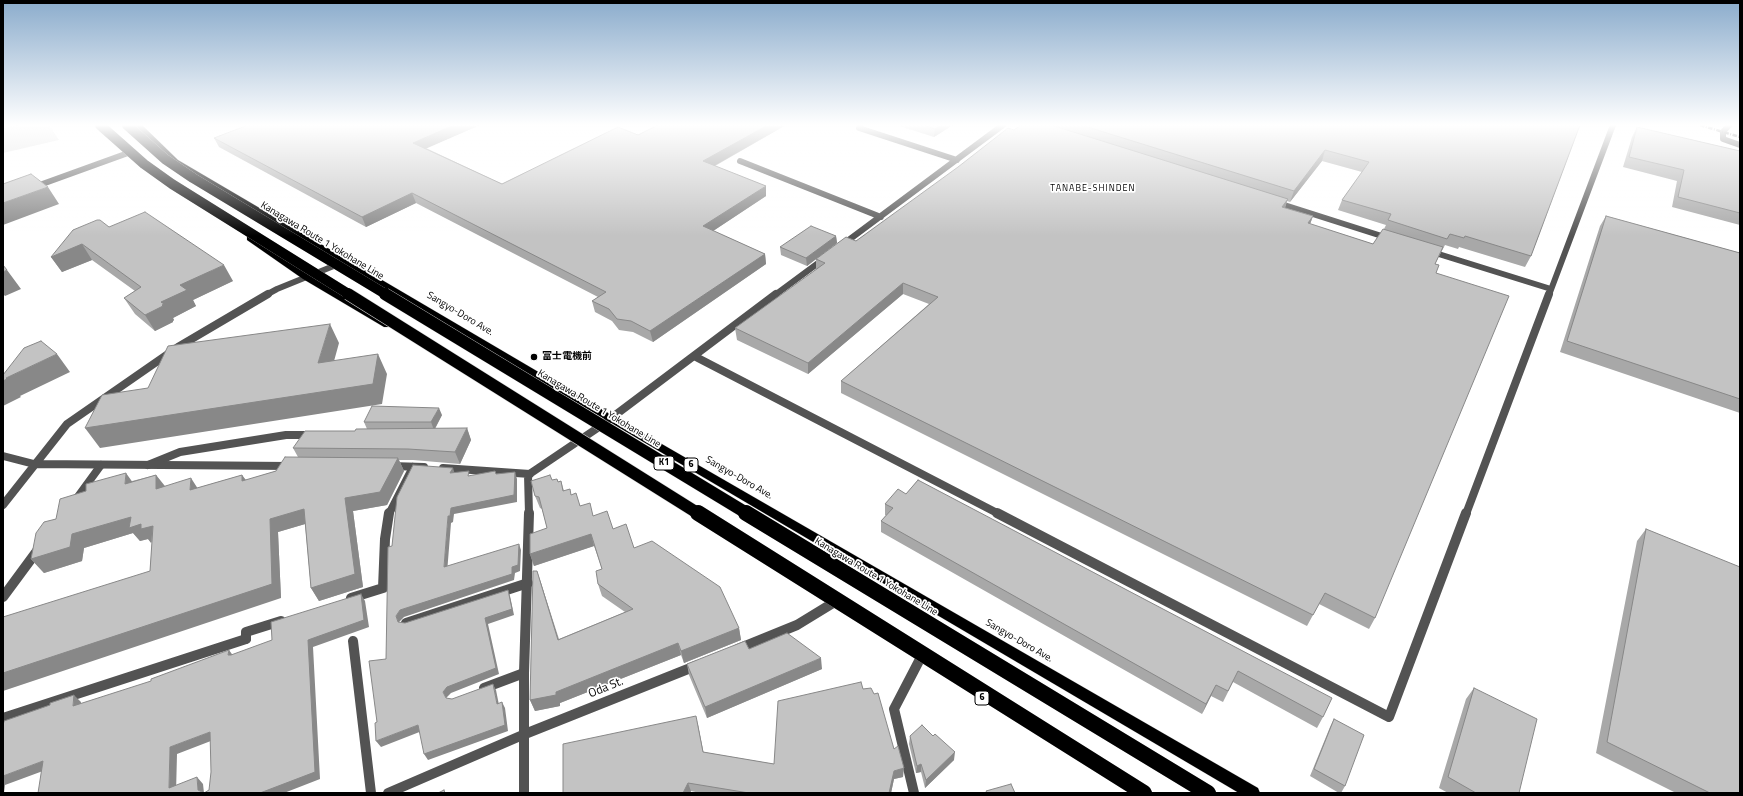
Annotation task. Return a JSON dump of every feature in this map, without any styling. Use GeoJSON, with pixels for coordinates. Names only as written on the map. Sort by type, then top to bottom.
{"type":"FeatureCollection","features":[{"type":"Feature","properties":{"kind":"highway","name":"K1"},"geometry":{"type":"LineString","coordinates":[[142,162],[172,184],[1144,793]]}},
{"type":"Feature","properties":{"kind":"highway","name":"Kanagawa Route 1 Yokohane Line"},"geometry":{"type":"LineString","coordinates":[[170,162],[193,178],[1208,793]]}},
{"type":"Feature","properties":{"kind":"main road","name":"6"},"geometry":{"type":"LineString","coordinates":[[138,162],[152,176],[240,230],[306,277],[579,441],[1132,793]]}},
{"type":"Feature","properties":{"kind":"main road","name":"Sangyo-Doro Ave."},"geometry":{"type":"LineString","coordinates":[[175,162],[345,262],[606,422],[1253,793]]}},
{"type":"Feature","properties":{"kind":"street"},"geometry":{"type":"LineString","coordinates":[[24,191],[103,162]]}},
{"type":"Feature","properties":{"kind":"street"},"geometry":{"type":"LineString","coordinates":[[743,162],[881,216]]}},
{"type":"Feature","properties":{"kind":"street"},"geometry":{"type":"LineString","coordinates":[[837,249],[954,162]]}},
{"type":"Feature","properties":{"kind":"street"},"geometry":{"type":"LineString","coordinates":[[694,356],[1389,717],[1599,162]]}},
{"type":"Feature","properties":{"kind":"street"},"geometry":{"type":"LineString","coordinates":[[1265,199],[1393,239]]}},
{"type":"Feature","properties":{"kind":"street"},"geometry":{"type":"LineString","coordinates":[[1423,249],[1551,289]]}},
{"type":"Feature","properties":{"kind":"street"},"geometry":{"type":"LineString","coordinates":[[382,466],[413,466],[529,475],[606,422],[831,254]]}},
{"type":"Feature","properties":{"kind":"street"},"geometry":{"type":"LineString","coordinates":[[3,505],[67,424],[178,347],[277,289],[345,262]]}},
{"type":"Feature","properties":{"kind":"street"},"geometry":{"type":"LineString","coordinates":[[148,465],[180,452],[286,435],[325,435]]}},
{"type":"Feature","properties":{"kind":"street"},"geometry":{"type":"LineString","coordinates":[[3,456],[34,464],[296,466]]}},
{"type":"Feature","properties":{"kind":"street"},"geometry":{"type":"LineString","coordinates":[[68,509],[101,465]]}},
{"type":"Feature","properties":{"kind":"street"},"geometry":{"type":"LineString","coordinates":[[340,602],[383,588],[385,539],[389,512],[413,466]]}},
{"type":"Feature","properties":{"kind":"street"},"geometry":{"type":"LineString","coordinates":[[524,793],[524,673],[528,583],[529,475]]}},
{"type":"Feature","properties":{"kind":"street"},"geometry":{"type":"LineString","coordinates":[[3,597],[45,540]]}},
{"type":"Feature","properties":{"kind":"street"},"geometry":{"type":"LineString","coordinates":[[406,623],[528,583]]}},
{"type":"Feature","properties":{"kind":"street"},"geometry":{"type":"LineString","coordinates":[[731,652],[797,625],[833,603]]}},
{"type":"Feature","properties":{"kind":"street"},"geometry":{"type":"LineString","coordinates":[[3,718],[246,639],[246,632],[289,618]]}},
{"type":"Feature","properties":{"kind":"street"},"geometry":{"type":"LineString","coordinates":[[353,641],[371,793]]}},
{"type":"Feature","properties":{"kind":"street"},"geometry":{"type":"LineString","coordinates":[[914,793],[894,709],[920,659]]}},
{"type":"Feature","properties":{"kind":"street","name":"Oda St."},"geometry":{"type":"LineString","coordinates":[[388,793],[525,734],[709,660]]}},
{"type":"Feature","properties":{"kind":"street"},"geometry":{"type":"LineString","coordinates":[[474,692],[524,673]]}},
{"type":"Feature","properties":{"kind":"building"},"geometry":{"type":"Polygon","coordinates":[[[259,162],[455,162],[502,184],[546,162],[706,162],[766,186],[703,226],[765,254],[650,331],[631,321],[617,319],[609,309],[592,301],[606,292],[412,193],[362,217],[259,162]]]}},
{"type":"Feature","properties":{"kind":"building"},"geometry":{"type":"Polygon","coordinates":[[[964,162],[1170,162],[1288,199],[1282,207],[1313,216],[1308,223],[1373,244],[1383,229],[1443,247],[1435,264],[1439,265],[1436,273],[1509,296],[1375,618],[1325,593],[1313,615],[841,381],[938,297],[903,283],[808,363],[735,328],[825,263],[816,259],[846,237],[856,241],[964,162]]]}},
{"type":"Feature","properties":{"kind":"building"},"geometry":{"type":"Polygon","coordinates":[[[1201,162],[1316,162],[1294,191],[1201,162]]]}},
{"type":"Feature","properties":{"kind":"building"},"geometry":{"type":"Polygon","coordinates":[[[1369,162],[1566,162],[1531,256],[1465,236],[1464,238],[1450,234],[1447,239],[1388,220],[1391,214],[1342,200],[1369,162]]]}},
{"type":"Feature","properties":{"kind":"building"},"geometry":{"type":"Polygon","coordinates":[[[1651,162],[1740,162],[1740,213],[1678,197],[1684,170],[1651,162]]]}},
{"type":"Feature","properties":{"kind":"building"},"geometry":{"type":"Polygon","coordinates":[[[31,174],[48,187],[3,203],[3,184],[31,174]]]}},
{"type":"Feature","properties":{"kind":"building"},"geometry":{"type":"Polygon","coordinates":[[[145,212],[224,265],[180,285],[187,290],[161,302],[164,304],[162,305],[163,306],[145,315],[124,298],[141,287],[82,244],[51,257],[73,230],[97,220],[100,220],[109,227],[145,212]]]}},
{"type":"Feature","properties":{"kind":"building"},"geometry":{"type":"Polygon","coordinates":[[[1606,216],[1740,253],[1740,399],[1567,341],[1606,216]]]}},
{"type":"Feature","properties":{"kind":"building"},"geometry":{"type":"Polygon","coordinates":[[[811,226],[836,236],[806,258],[780,247],[811,226]]]}},
{"type":"Feature","properties":{"kind":"building"},"geometry":{"type":"Polygon","coordinates":[[[3,265],[7,270],[3,272],[3,265]]]}},
{"type":"Feature","properties":{"kind":"building"},"geometry":{"type":"Polygon","coordinates":[[[330,324],[318,363],[378,354],[373,384],[85,428],[102,395],[148,388],[168,346],[330,324]]]}},
{"type":"Feature","properties":{"kind":"building"},"geometry":{"type":"Polygon","coordinates":[[[41,341],[57,354],[6,378],[7,379],[3,381],[3,375],[24,348],[41,341]]]}},
{"type":"Feature","properties":{"kind":"building"},"geometry":{"type":"Polygon","coordinates":[[[372,406],[439,408],[431,422],[364,422],[372,406]]]}},
{"type":"Feature","properties":{"kind":"building"},"geometry":{"type":"Polygon","coordinates":[[[467,428],[455,452],[408,449],[293,448],[305,431],[467,428]]]}},
{"type":"Feature","properties":{"kind":"building"},"geometry":{"type":"Polygon","coordinates":[[[285,457],[398,458],[380,492],[345,498],[355,574],[311,588],[304,509],[270,519],[272,584],[3,673],[3,617],[150,571],[153,526],[141,529],[141,524],[129,528],[131,517],[72,534],[70,547],[31,559],[36,533],[44,522],[56,519],[60,499],[86,491],[86,484],[126,473],[125,484],[156,475],[156,489],[191,478],[190,490],[242,475],[242,481],[276,471],[285,457]]]}},
{"type":"Feature","properties":{"kind":"building"},"geometry":{"type":"Polygon","coordinates":[[[413,465],[453,468],[450,473],[469,471],[468,476],[495,471],[496,474],[515,472],[514,495],[451,508],[450,516],[448,516],[444,567],[519,544],[518,565],[512,567],[512,574],[400,610],[396,616],[398,622],[405,623],[508,590],[512,609],[485,618],[496,668],[447,687],[443,692],[446,698],[452,699],[493,684],[497,704],[502,702],[505,725],[424,754],[418,725],[376,741],[375,723],[377,722],[369,661],[386,659],[388,547],[392,546],[397,497],[413,465]]]}},
{"type":"Feature","properties":{"kind":"building"},"geometry":{"type":"Polygon","coordinates":[[[550,475],[552,480],[557,479],[558,482],[561,481],[563,491],[570,489],[571,495],[576,493],[580,506],[590,503],[593,516],[607,511],[613,529],[626,524],[634,548],[652,541],[720,587],[739,628],[681,651],[678,643],[556,692],[556,695],[530,700],[533,571],[537,571],[558,640],[633,609],[598,584],[596,571],[602,569],[591,534],[530,554],[530,534],[547,528],[539,497],[535,496],[531,481],[550,475]]]}},
{"type":"Feature","properties":{"kind":"building"},"geometry":{"type":"Polygon","coordinates":[[[918,480],[1332,698],[1323,717],[1238,671],[1228,691],[1216,685],[1206,704],[881,521],[893,508],[885,504],[898,489],[906,494],[918,480]]]}},
{"type":"Feature","properties":{"kind":"building"},"geometry":{"type":"Polygon","coordinates":[[[1646,529],[1740,567],[1740,793],[1710,793],[1607,742],[1646,529]]]}},
{"type":"Feature","properties":{"kind":"building"},"geometry":{"type":"Polygon","coordinates":[[[361,594],[364,620],[308,640],[315,772],[260,793],[38,793],[43,761],[3,776],[4,721],[74,695],[73,706],[151,681],[151,679],[229,650],[228,655],[231,655],[272,640],[271,622],[361,594]],[[210,732],[170,747],[169,788],[197,777],[198,790],[204,793],[209,790],[211,772],[210,732]]]}},
{"type":"Feature","properties":{"kind":"building"},"geometry":{"type":"Polygon","coordinates":[[[787,633],[821,658],[705,707],[687,664],[745,641],[749,649],[787,633]]]}},
{"type":"Feature","properties":{"kind":"building"},"geometry":{"type":"Polygon","coordinates":[[[861,682],[863,689],[871,688],[874,694],[878,693],[894,749],[898,746],[904,768],[894,771],[889,793],[749,793],[688,783],[683,793],[563,793],[563,744],[696,716],[703,752],[774,764],[778,701],[861,682]]]}},
{"type":"Feature","properties":{"kind":"building"},"geometry":{"type":"Polygon","coordinates":[[[1474,688],[1537,719],[1519,793],[1476,793],[1448,777],[1474,688]]]}},
{"type":"Feature","properties":{"kind":"building"},"geometry":{"type":"Polygon","coordinates":[[[1334,719],[1364,735],[1345,786],[1314,769],[1334,719]]]}},
{"type":"Feature","properties":{"kind":"building"},"geometry":{"type":"Polygon","coordinates":[[[922,725],[933,736],[935,734],[955,752],[926,780],[921,764],[917,766],[910,736],[922,725]]]}},
{"type":"Feature","properties":{"kind":"building"},"geometry":{"type":"Polygon","coordinates":[[[1011,784],[1015,793],[987,793],[986,791],[1011,784]]]}},
{"type":"Feature","properties":{"kind":"building"},"geometry":{"type":"Polygon","coordinates":[[[444,790],[445,793],[438,793],[444,790]]]}},
{"type":"Feature","properties":{"kind":"place","name":"富士電機前"},"geometry":{"type":"Point","coordinates":[534,357]}},
{"type":"Feature","properties":{"kind":"district","name":"TANABE-SHINDEN"},"geometry":{"type":"Point","coordinates":[1093,189]}}]}
